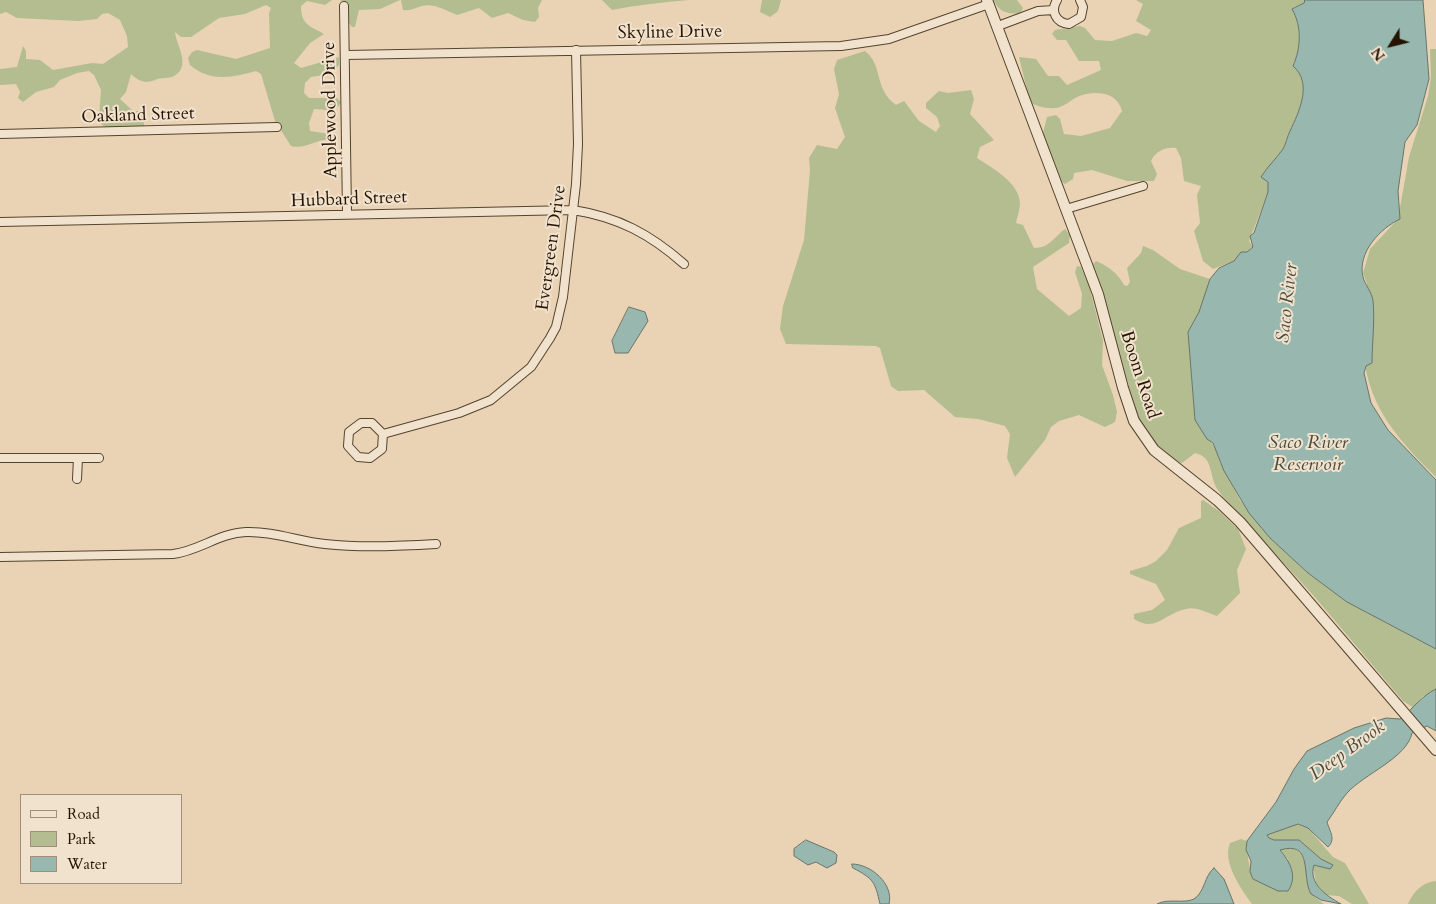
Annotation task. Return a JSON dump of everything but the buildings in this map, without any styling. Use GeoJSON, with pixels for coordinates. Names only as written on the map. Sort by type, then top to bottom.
{"type":"FeatureCollection","features":[{"type":"Feature","properties":{"kind":"street"},"geometry":{"type":"LineString","coordinates":[[1057,0],[1054,10],[1060,22],[1074,24],[1083,12],[1080,0]]}},
{"type":"Feature","properties":{"kind":"street","name":"Boom Road"},"geometry":{"type":"LineString","coordinates":[[988,2],[1098,294],[1130,412],[1142,436],[1154,450],[1207,492],[1240,522],[1434,748]]}},
{"type":"Feature","properties":{"kind":"street","name":"Skyline Drive"},"geometry":{"type":"LineString","coordinates":[[346,55],[865,44],[913,32],[988,2]]}},
{"type":"Feature","properties":{"kind":"street","name":"Applewood Drive"},"geometry":{"type":"LineString","coordinates":[[344,6],[347,214]]}},
{"type":"Feature","properties":{"kind":"street"},"geometry":{"type":"LineString","coordinates":[[998,26],[1038,11],[1054,10]]}},
{"type":"Feature","properties":{"kind":"street","name":"Evergreen Drive"},"geometry":{"type":"LineString","coordinates":[[382,434],[481,405],[505,390],[531,367],[550,338],[558,318],[578,158],[576,50]]}},
{"type":"Feature","properties":{"kind":"street","name":"Oakland Street"},"geometry":{"type":"LineString","coordinates":[[0,134],[277,127]]}},
{"type":"Feature","properties":{"kind":"street"},"geometry":{"type":"LineString","coordinates":[[1066,209],[1143,186]]}},
{"type":"Feature","properties":{"kind":"street","name":"Hubbard Street"},"geometry":{"type":"LineString","coordinates":[[0,222],[573,210],[607,217],[631,226],[654,238],[684,264]]}},
{"type":"Feature","properties":{"kind":"street"},"geometry":{"type":"LineString","coordinates":[[360,423],[372,423],[382,434],[382,449],[373,457],[358,457],[348,446],[349,432],[360,423]]}},
{"type":"Feature","properties":{"kind":"street"},"geometry":{"type":"LineString","coordinates":[[0,458],[99,458]]}},
{"type":"Feature","properties":{"kind":"street"},"geometry":{"type":"LineString","coordinates":[[77,479],[78,458]]}},
{"type":"Feature","properties":{"kind":"street"},"geometry":{"type":"LineString","coordinates":[[0,557],[173,554],[191,550],[224,535],[245,532],[270,533],[349,546],[436,544]]}},
{"type":"Feature","properties":{"kind":"green space"},"geometry":{"type":"Polygon","coordinates":[[[0,0],[332,0],[325,5],[307,1],[301,6],[301,13],[305,22],[324,34],[310,43],[294,63],[301,68],[339,57],[339,65],[331,74],[311,77],[305,83],[304,93],[309,98],[337,98],[341,102],[339,106],[327,110],[314,109],[309,123],[310,131],[330,134],[331,140],[296,147],[291,146],[275,121],[261,74],[256,71],[230,77],[221,77],[205,74],[190,65],[188,58],[192,52],[197,50],[236,59],[270,48],[269,13],[271,8],[266,5],[245,14],[219,18],[191,37],[181,37],[175,32],[182,55],[182,67],[179,72],[172,77],[148,82],[139,80],[131,74],[126,92],[120,99],[133,111],[139,111],[144,119],[144,126],[108,128],[102,125],[99,118],[101,90],[94,75],[89,71],[77,73],[60,80],[54,87],[36,92],[23,102],[18,98],[20,92],[16,84],[0,85],[0,69],[17,67],[23,46],[26,51],[26,59],[40,60],[53,70],[92,63],[103,64],[128,47],[127,36],[120,20],[108,13],[102,14],[97,19],[78,21],[17,18],[6,12],[0,14],[0,0]]]}},
{"type":"Feature","properties":{"kind":"green space"},"geometry":{"type":"Polygon","coordinates":[[[340,0],[400,0],[380,9],[359,10],[355,27],[352,27],[349,23],[348,5],[340,0]]]}},
{"type":"Feature","properties":{"kind":"green space"},"geometry":{"type":"Polygon","coordinates":[[[401,0],[542,0],[538,8],[539,17],[535,22],[523,20],[508,13],[492,18],[479,8],[457,15],[427,5],[411,10],[403,10],[401,0]]]}},
{"type":"Feature","properties":{"kind":"green space"},"geometry":{"type":"Polygon","coordinates":[[[602,0],[689,0],[612,10],[602,0]]]}},
{"type":"Feature","properties":{"kind":"green space"},"geometry":{"type":"Polygon","coordinates":[[[762,0],[781,0],[778,11],[770,17],[760,12],[762,0]]]}},
{"type":"Feature","properties":{"kind":"green space"},"geometry":{"type":"Polygon","coordinates":[[[993,0],[1017,0],[1023,8],[1020,14],[1007,13],[998,8],[993,0]]]}},
{"type":"Feature","properties":{"kind":"green space"},"geometry":{"type":"Polygon","coordinates":[[[1136,0],[1305,0],[1305,3],[1294,7],[1299,29],[1299,44],[1293,66],[1299,73],[1302,81],[1302,98],[1283,149],[1263,173],[1268,182],[1268,192],[1249,241],[1253,247],[1234,261],[1213,269],[1203,261],[1194,231],[1200,223],[1197,195],[1201,186],[1184,181],[1181,158],[1176,148],[1161,150],[1151,161],[1157,174],[1154,181],[1127,181],[1092,170],[1074,173],[1073,179],[1065,184],[1062,182],[1043,133],[1047,117],[1056,115],[1060,119],[1064,134],[1081,136],[1110,128],[1122,111],[1115,99],[1097,93],[1077,97],[1056,108],[1044,108],[1030,102],[1019,57],[1036,59],[1048,76],[1059,76],[1067,85],[1101,70],[1099,61],[1079,61],[1066,40],[1057,40],[1052,34],[1055,30],[1080,26],[1085,28],[1095,40],[1112,41],[1136,33],[1147,36],[1151,30],[1136,21],[1143,4],[1136,0]]]}},
{"type":"Feature","properties":{"kind":"green space"},"geometry":{"type":"Polygon","coordinates":[[[1430,49],[1436,49],[1436,477],[1399,438],[1380,408],[1372,392],[1364,357],[1367,284],[1363,273],[1370,249],[1398,219],[1409,157],[1428,96],[1431,77],[1430,49]]]}},
{"type":"Feature","properties":{"kind":"green space"},"geometry":{"type":"Polygon","coordinates":[[[865,51],[875,63],[884,92],[889,98],[896,105],[904,101],[919,121],[936,132],[940,126],[937,117],[926,108],[926,103],[939,91],[948,93],[971,90],[974,99],[970,114],[994,140],[980,147],[977,158],[1004,176],[1015,189],[1020,203],[1016,223],[1023,225],[1034,248],[1048,244],[1065,229],[1070,235],[1069,243],[1033,267],[1037,289],[1069,316],[1081,308],[1082,294],[1075,272],[1077,266],[1081,267],[1089,285],[1103,341],[1102,365],[1117,412],[1115,422],[1105,427],[1079,415],[1059,421],[1051,427],[1045,440],[1015,477],[1007,458],[1010,434],[1005,426],[978,419],[955,417],[924,390],[898,391],[891,386],[880,348],[876,346],[786,344],[780,329],[783,306],[804,240],[810,170],[809,158],[817,145],[837,149],[845,137],[835,108],[839,94],[834,69],[837,60],[865,51]]]}},
{"type":"Feature","properties":{"kind":"green space"},"geometry":{"type":"Polygon","coordinates":[[[1143,246],[1153,250],[1180,269],[1210,279],[1199,312],[1188,332],[1195,420],[1218,452],[1219,460],[1240,500],[1270,538],[1308,573],[1347,602],[1436,649],[1436,689],[1422,697],[1414,708],[1403,701],[1313,595],[1223,497],[1216,487],[1210,466],[1205,458],[1195,453],[1182,463],[1175,462],[1147,435],[1139,419],[1092,265],[1096,261],[1105,265],[1116,273],[1124,285],[1127,286],[1130,282],[1127,268],[1141,253],[1143,246]]]}},
{"type":"Feature","properties":{"kind":"green space"},"geometry":{"type":"Polygon","coordinates":[[[1203,500],[1219,511],[1238,529],[1246,549],[1237,570],[1240,593],[1217,616],[1190,608],[1179,611],[1155,623],[1142,623],[1134,619],[1134,614],[1152,610],[1165,600],[1156,584],[1130,574],[1130,571],[1156,561],[1167,550],[1179,528],[1201,518],[1201,501],[1203,500]]]}},
{"type":"Feature","properties":{"kind":"green space"},"geometry":{"type":"Polygon","coordinates":[[[1294,823],[1308,828],[1333,857],[1345,863],[1369,904],[1352,904],[1339,896],[1325,895],[1316,883],[1313,866],[1333,865],[1321,859],[1299,840],[1274,840],[1267,837],[1267,834],[1294,823]]]}},
{"type":"Feature","properties":{"kind":"green space"},"geometry":{"type":"Polygon","coordinates":[[[1241,839],[1247,841],[1248,860],[1253,879],[1284,892],[1288,859],[1280,850],[1289,848],[1296,850],[1301,855],[1307,869],[1311,894],[1324,904],[1252,904],[1234,875],[1229,858],[1228,850],[1230,843],[1241,839]]]}},
{"type":"Feature","properties":{"kind":"green space"},"geometry":{"type":"Polygon","coordinates":[[[1436,881],[1436,904],[1408,904],[1419,888],[1436,881]]]}},
{"type":"Feature","properties":{"kind":"water","name":"Saco River Reservoir"},"geometry":{"type":"Polygon","coordinates":[[[1305,0],[1423,0],[1429,79],[1417,125],[1405,142],[1398,191],[1400,219],[1385,228],[1372,242],[1367,250],[1362,268],[1364,280],[1373,301],[1374,316],[1372,363],[1366,366],[1364,373],[1371,403],[1388,430],[1436,480],[1436,649],[1347,602],[1308,573],[1270,538],[1249,513],[1224,471],[1213,443],[1207,439],[1195,420],[1188,332],[1199,312],[1210,279],[1219,268],[1234,261],[1241,252],[1247,252],[1253,247],[1250,236],[1254,233],[1268,192],[1268,182],[1261,177],[1284,147],[1302,98],[1302,81],[1299,73],[1293,66],[1298,52],[1299,30],[1292,9],[1304,3],[1305,0]]]}},
{"type":"Feature","properties":{"kind":"water"},"geometry":{"type":"Polygon","coordinates":[[[629,307],[645,312],[648,321],[628,353],[615,353],[612,341],[629,307]]]}},
{"type":"Feature","properties":{"kind":"water","name":"Deep Brook"},"geometry":{"type":"Polygon","coordinates":[[[1436,689],[1436,731],[1427,726],[1412,733],[1408,742],[1394,758],[1347,793],[1327,822],[1332,838],[1328,847],[1308,828],[1298,824],[1267,835],[1274,840],[1299,840],[1321,859],[1333,865],[1330,869],[1314,865],[1314,878],[1320,889],[1341,904],[1321,900],[1311,894],[1302,855],[1298,850],[1291,848],[1280,850],[1292,869],[1292,880],[1288,891],[1278,891],[1253,879],[1250,872],[1251,861],[1246,850],[1247,841],[1276,802],[1294,769],[1307,751],[1354,728],[1386,718],[1400,719],[1426,695],[1436,689]]]}},
{"type":"Feature","properties":{"kind":"water"},"geometry":{"type":"Polygon","coordinates":[[[806,840],[834,852],[837,855],[836,863],[827,868],[816,862],[808,865],[794,856],[794,849],[806,840]]]}},
{"type":"Feature","properties":{"kind":"water"},"geometry":{"type":"Polygon","coordinates":[[[852,864],[866,867],[880,876],[888,889],[889,904],[880,904],[875,886],[869,878],[853,868],[852,864]]]}},
{"type":"Feature","properties":{"kind":"water"},"geometry":{"type":"Polygon","coordinates":[[[1214,868],[1224,879],[1234,904],[1157,904],[1166,901],[1194,899],[1198,896],[1208,875],[1214,868]]]}},
{"type":"Feature","properties":{"kind":"water label","name":"Saco River"},"geometry":{"type":"Point","coordinates":[1288,303]}}]}
